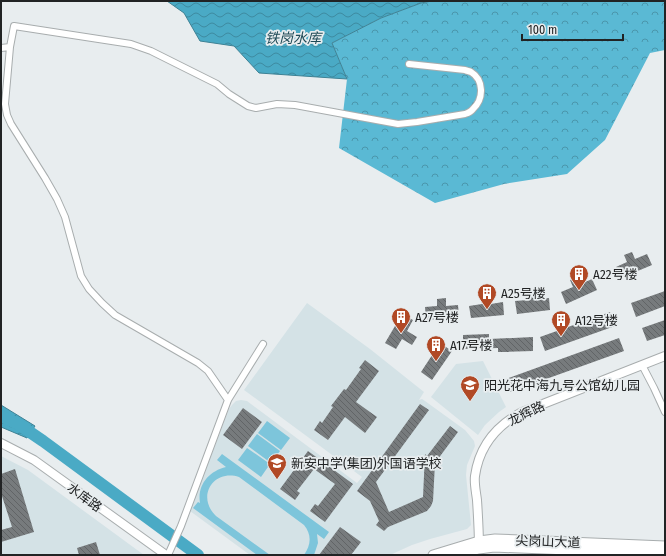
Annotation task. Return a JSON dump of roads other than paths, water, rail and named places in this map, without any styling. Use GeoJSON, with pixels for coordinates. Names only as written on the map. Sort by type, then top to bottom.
{"type":"FeatureCollection","features":[{"type":"Feature","properties":{"kind":"main road","name":"尖岗山大道"},"geometry":{"type":"LineString","coordinates":[[455,555],[479,548],[495,539],[665,546]]}},
{"type":"Feature","properties":{"kind":"main road","name":"尖岗山大道"},"geometry":{"type":"LineString","coordinates":[[433,555],[494,547],[665,554]]}},
{"type":"Feature","properties":{"kind":"street"},"geometry":{"type":"LineString","coordinates":[[228,400],[208,371],[115,315],[89,290],[81,276],[65,217],[57,199],[7,115],[5,104],[10,47],[14,26],[132,44],[151,51],[217,84],[229,94],[248,106],[256,108],[276,104],[295,105],[398,124],[465,114],[472,111],[477,105],[480,99],[481,91],[476,77],[471,72],[409,64]]}},
{"type":"Feature","properties":{"kind":"street"},"geometry":{"type":"LineString","coordinates":[[1,48],[10,47]]}},
{"type":"Feature","properties":{"kind":"street"},"geometry":{"type":"LineString","coordinates":[[167,555],[181,526],[228,400],[263,344]]}},
{"type":"Feature","properties":{"kind":"street","name":"龙辉路"},"geometry":{"type":"LineString","coordinates":[[479,548],[475,477],[481,455],[492,434],[510,418],[520,412],[665,356]]}},
{"type":"Feature","properties":{"kind":"street"},"geometry":{"type":"LineString","coordinates":[[642,365],[665,412]]}},
{"type":"Feature","properties":{"kind":"street","name":"水库路"},"geometry":{"type":"LineString","coordinates":[[1,443],[34,460],[167,555]]}},
{"type":"Feature","properties":{"kind":"water","name":"铁岗水库"},"geometry":{"type":"Polygon","coordinates":[[[167,1],[432,1],[421,3],[381,18],[332,43],[347,79],[259,73],[234,46],[200,41],[184,13],[167,1]]]}},
{"type":"Feature","properties":{"kind":"water"},"geometry":{"type":"Polygon","coordinates":[[[1,405],[35,426],[27,438],[1,427],[1,405]]]}},
{"type":"Feature","properties":{"kind":"waterway"},"geometry":{"type":"LineString","coordinates":[[1,416],[18,424],[43,441],[198,555]]}},
{"type":"Feature","properties":{"kind":"place","name":"A22号楼"},"geometry":{"type":"Point","coordinates":[579,291]}},
{"type":"Feature","properties":{"kind":"place","name":"A25号楼"},"geometry":{"type":"Point","coordinates":[487,310]}},
{"type":"Feature","properties":{"kind":"place","name":"A27号楼"},"geometry":{"type":"Point","coordinates":[401,334]}},
{"type":"Feature","properties":{"kind":"place","name":"A12号楼"},"geometry":{"type":"Point","coordinates":[561,337]}},
{"type":"Feature","properties":{"kind":"place","name":"A17号楼"},"geometry":{"type":"Point","coordinates":[436,362]}},
{"type":"Feature","properties":{"kind":"place","name":"阳光花中海九号公馆幼儿园"},"geometry":{"type":"Point","coordinates":[470,402]}},
{"type":"Feature","properties":{"kind":"place","name":"新安中学(集团)外国语学校"},"geometry":{"type":"Point","coordinates":[277,480]}}]}
